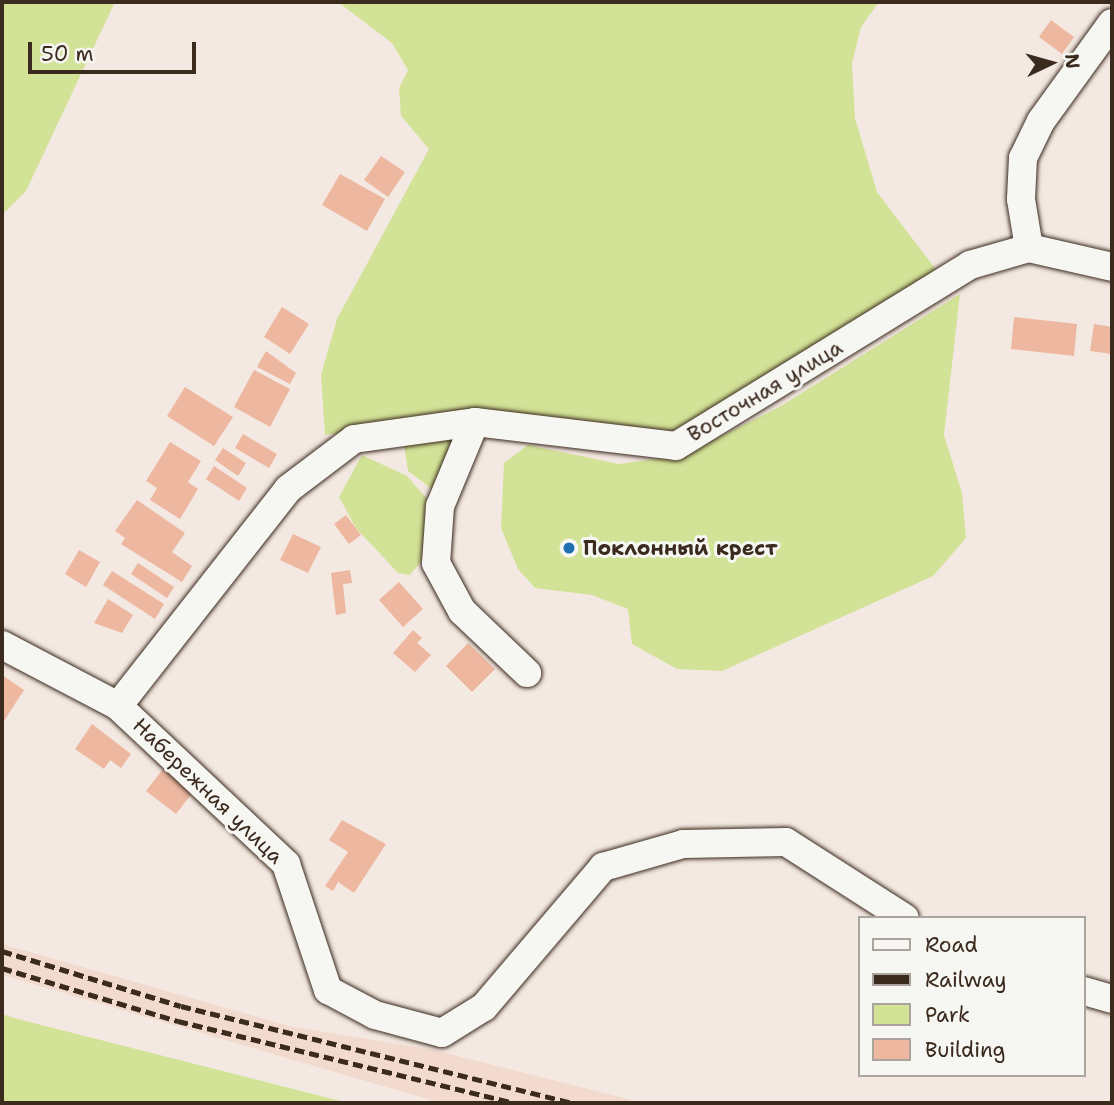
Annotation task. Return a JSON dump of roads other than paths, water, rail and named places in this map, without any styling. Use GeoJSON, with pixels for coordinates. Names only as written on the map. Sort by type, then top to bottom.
{"type":"FeatureCollection","features":[{"type":"Feature","properties":{"kind":"street"},"geometry":{"type":"LineString","coordinates":[[1029,248],[1021,199],[1023,158],[1041,121],[1112,23]]}},
{"type":"Feature","properties":{"kind":"street","name":"Восточная улица"},"geometry":{"type":"LineString","coordinates":[[354,439],[475,422],[676,446],[970,265],[1029,248],[1112,267]]}},
{"type":"Feature","properties":{"kind":"street"},"geometry":{"type":"LineString","coordinates":[[475,422],[440,506],[436,563],[462,611],[527,673]]}},
{"type":"Feature","properties":{"kind":"street","name":"Набережная улица"},"geometry":{"type":"LineString","coordinates":[[118,706],[288,489],[354,439]]}},
{"type":"Feature","properties":{"kind":"street","name":"Набережная улица"},"geometry":{"type":"LineString","coordinates":[[2,645],[118,706],[286,864],[328,990],[375,1015],[442,1033],[484,1007],[603,867],[683,844],[786,842],[902,916]]}},
{"type":"Feature","properties":{"kind":"street"},"geometry":{"type":"LineString","coordinates":[[1086,992],[1112,999]]}},
{"type":"Feature","properties":{"kind":"railway"},"geometry":{"type":"LineString","coordinates":[[2,951],[181,1006],[572,1103]]}},
{"type":"Feature","properties":{"kind":"railway"},"geometry":{"type":"LineString","coordinates":[[2,968],[178,1021],[514,1103]]}},
{"type":"Feature","properties":{"kind":"place","name":"Поклонный крест"},"geometry":{"type":"Point","coordinates":[569,548]}}]}
